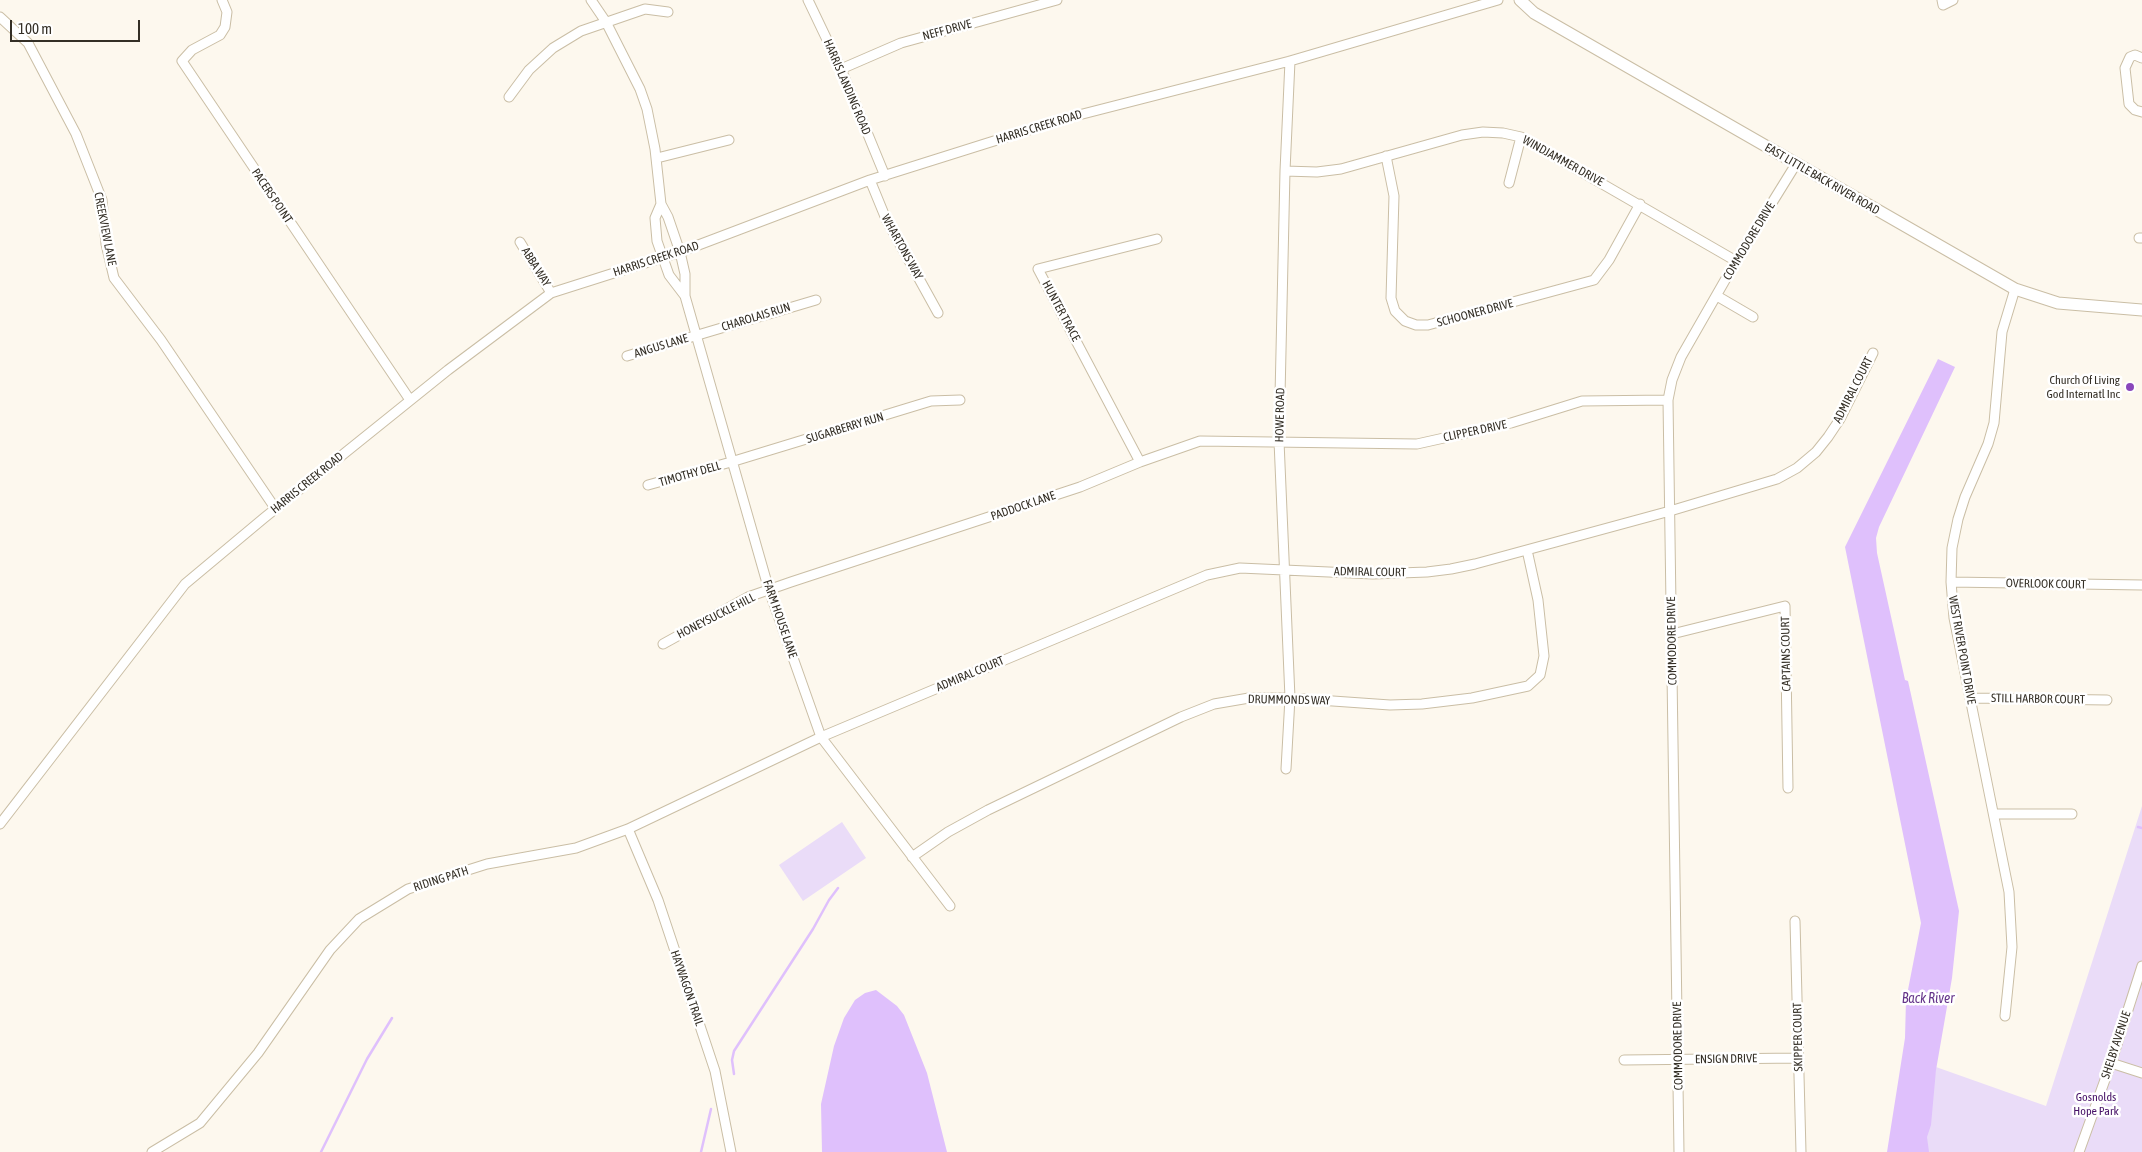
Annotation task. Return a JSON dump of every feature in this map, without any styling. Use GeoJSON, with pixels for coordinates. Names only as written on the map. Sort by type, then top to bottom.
{"type":"FeatureCollection","features":[{"type":"Feature","properties":{"kind":"street","name":"PACERS POINT"},"geometry":{"type":"LineString","coordinates":[[222,0],[226,12],[225,27],[220,35],[192,50],[182,61],[410,400]]}},
{"type":"Feature","properties":{"kind":"street"},"geometry":{"type":"LineString","coordinates":[[591,0],[606,22],[640,89],[653,130],[660,204]]}},
{"type":"Feature","properties":{"kind":"street","name":"HARRIS LANDING ROAD"},"geometry":{"type":"LineString","coordinates":[[808,0],[841,69],[885,176]]}},
{"type":"Feature","properties":{"kind":"street","name":"NEFF DRIVE"},"geometry":{"type":"LineString","coordinates":[[841,69],[901,43],[1054,0]]}},
{"type":"Feature","properties":{"kind":"street","name":"HARRIS CREEK ROAD"},"geometry":{"type":"LineString","coordinates":[[0,824],[185,584],[275,508],[410,400],[552,292],[680,252],[870,180],[1067,118],[1290,60],[1498,0]]}},
{"type":"Feature","properties":{"kind":"street","name":"EAST LITTLE BACK RIVER ROAD"},"geometry":{"type":"LineString","coordinates":[[1520,0],[1534,13],[2016,289],[2058,303],[2082,307],[2142,310]]}},
{"type":"Feature","properties":{"kind":"street"},"geometry":{"type":"LineString","coordinates":[[1943,3],[1953,0]]}},
{"type":"Feature","properties":{"kind":"street"},"geometry":{"type":"LineString","coordinates":[[509,97],[529,70],[553,48],[581,31],[645,9],[668,12]]}},
{"type":"Feature","properties":{"kind":"street","name":"CREEKVIEW LANE"},"geometry":{"type":"LineString","coordinates":[[0,18],[28,43],[76,134],[102,200],[106,244],[114,278],[161,340],[275,508]]}},
{"type":"Feature","properties":{"kind":"street"},"geometry":{"type":"LineString","coordinates":[[2142,58],[2135,55],[2130,57],[2125,68],[2130,104],[2135,110],[2142,112]]}},
{"type":"Feature","properties":{"kind":"street","name":"HOWE ROAD"},"geometry":{"type":"LineString","coordinates":[[1286,769],[1290,698],[1279,441],[1285,171],[1290,60]]}},
{"type":"Feature","properties":{"kind":"street","name":"WINDJAMMER DRIVE"},"geometry":{"type":"LineString","coordinates":[[1285,171],[1318,172],[1340,169],[1462,135],[1484,132],[1503,133],[1521,138],[1640,204],[1736,261]]}},
{"type":"Feature","properties":{"kind":"street"},"geometry":{"type":"LineString","coordinates":[[1509,183],[1521,138]]}},
{"type":"Feature","properties":{"kind":"street"},"geometry":{"type":"LineString","coordinates":[[657,158],[729,140]]}},
{"type":"Feature","properties":{"kind":"street","name":"SCHOONER DRIVE"},"geometry":{"type":"LineString","coordinates":[[1386,156],[1394,196],[1391,298],[1395,311],[1405,321],[1416,324],[1428,326],[1594,280],[1609,260],[1640,204]]}},
{"type":"Feature","properties":{"kind":"street","name":"COMMODORE DRIVE"},"geometry":{"type":"LineString","coordinates":[[1679,1152],[1668,400],[1672,380],[1682,357],[1736,261],[1796,164]]}},
{"type":"Feature","properties":{"kind":"street","name":"WHARTONS WAY"},"geometry":{"type":"LineString","coordinates":[[870,180],[886,219],[938,312]]}},
{"type":"Feature","properties":{"kind":"street","name":"FARM HOUSE LANE"},"geometry":{"type":"LineString","coordinates":[[660,204],[668,217],[680,252],[685,274],[685,296],[769,590],[821,737],[950,906]]}},
{"type":"Feature","properties":{"kind":"street","name":"FARM HOUSE LANE"},"geometry":{"type":"LineString","coordinates":[[660,204],[655,218],[657,241],[669,275],[685,296]]}},
{"type":"Feature","properties":{"kind":"street","name":"HUNTER TRACE"},"geometry":{"type":"LineString","coordinates":[[1140,462],[1038,269],[1157,239]]}},
{"type":"Feature","properties":{"kind":"street","name":"ABBA WAY"},"geometry":{"type":"LineString","coordinates":[[520,242],[552,292]]}},
{"type":"Feature","properties":{"kind":"street","name":"WEST RIVER POINT DRIVE"},"geometry":{"type":"LineString","coordinates":[[2005,1016],[2012,947],[2012,917],[1994,814],[1954,618],[1951,582],[1952,548],[1958,519],[1965,497],[1988,444],[1994,423],[2002,332],[2016,289]]}},
{"type":"Feature","properties":{"kind":"street"},"geometry":{"type":"LineString","coordinates":[[1717,296],[1753,318]]}},
{"type":"Feature","properties":{"kind":"street","name":"CHAROLAIS RUN"},"geometry":{"type":"LineString","coordinates":[[696,335],[816,300]]}},
{"type":"Feature","properties":{"kind":"street","name":"ANGUS LANE"},"geometry":{"type":"LineString","coordinates":[[627,356],[696,335]]}},
{"type":"Feature","properties":{"kind":"street","name":"ADMIRAL COURT"},"geometry":{"type":"LineString","coordinates":[[821,737],[1207,575],[1240,568],[1372,574],[1427,572],[1475,564],[1670,511],[1777,479],[1797,468],[1816,452],[1840,419],[1873,353]]}},
{"type":"Feature","properties":{"kind":"street","name":"SUGARBERRY RUN"},"geometry":{"type":"LineString","coordinates":[[731,462],[931,401],[960,400]]}},
{"type":"Feature","properties":{"kind":"street","name":"CLIPPER DRIVE"},"geometry":{"type":"LineString","coordinates":[[1279,441],[1417,444],[1511,423],[1582,400],[1668,400]]}},
{"type":"Feature","properties":{"kind":"street","name":"PADDOCK LANE"},"geometry":{"type":"LineString","coordinates":[[769,590],[1080,487],[1140,462],[1200,441],[1279,441]]}},
{"type":"Feature","properties":{"kind":"street","name":"TIMOTHY DELL"},"geometry":{"type":"LineString","coordinates":[[648,485],[731,462]]}},
{"type":"Feature","properties":{"kind":"street","name":"DRUMMONDS WAY"},"geometry":{"type":"LineString","coordinates":[[912,857],[948,832],[988,810],[1180,717],[1214,704],[1249,698],[1290,698],[1390,705],[1422,704],[1519,689],[1534,682],[1542,670],[1544,649],[1538,600],[1527,550]]}},
{"type":"Feature","properties":{"kind":"street","name":"OVERLOOK COURT"},"geometry":{"type":"LineString","coordinates":[[1951,582],[2142,586]]}},
{"type":"Feature","properties":{"kind":"street","name":"HONEYSUCKLE HILL"},"geometry":{"type":"LineString","coordinates":[[663,644],[748,597],[769,590]]}},
{"type":"Feature","properties":{"kind":"street","name":"CAPTAINS COURT"},"geometry":{"type":"LineString","coordinates":[[1672,634],[1785,606],[1788,788]]}},
{"type":"Feature","properties":{"kind":"street","name":"STILL HARBOR COURT"},"geometry":{"type":"LineString","coordinates":[[1970,698],[2107,700]]}},
{"type":"Feature","properties":{"kind":"street","name":"RIDING PATH"},"geometry":{"type":"LineString","coordinates":[[152,1152],[200,1122],[258,1053],[330,950],[360,919],[408,889],[487,864],[576,848],[628,829],[821,737]]}},
{"type":"Feature","properties":{"kind":"street"},"geometry":{"type":"LineString","coordinates":[[1994,814],[2072,814]]}},
{"type":"Feature","properties":{"kind":"street","name":"HAYWAGON TRAIL"},"geometry":{"type":"LineString","coordinates":[[628,829],[658,900],[715,1071],[731,1152]]}},
{"type":"Feature","properties":{"kind":"street","name":"SKIPPER COURT"},"geometry":{"type":"LineString","coordinates":[[1796,921],[1801,1152]]}},
{"type":"Feature","properties":{"kind":"street","name":"SHELBY AVENUE"},"geometry":{"type":"LineString","coordinates":[[2079,1152],[2111,1063],[2142,966]]}},
{"type":"Feature","properties":{"kind":"street","name":"ENSIGN DRIVE"},"geometry":{"type":"LineString","coordinates":[[1624,1060],[1798,1058]]}},
{"type":"Feature","properties":{"kind":"street"},"geometry":{"type":"LineString","coordinates":[[2111,1063],[2142,1073]]}},
{"type":"Feature","properties":{"kind":"green space","name":"Gosnolds Hope Park"},"geometry":{"type":"Polygon","coordinates":[[[2142,806],[2142,1152],[1927,1152],[1926,1139],[1936,1067],[2046,1106],[2142,806]]]}},
{"type":"Feature","properties":{"kind":"green space"},"geometry":{"type":"Polygon","coordinates":[[[842,822],[866,858],[803,901],[779,865],[842,822]]]}},
{"type":"Feature","properties":{"kind":"water","name":"Back River"},"geometry":{"type":"Polygon","coordinates":[[[1938,359],[1955,367],[1879,527],[1876,538],[1877,553],[1905,680],[1908,681],[1959,911],[1952,978],[1936,1070],[1931,1125],[1927,1137],[1929,1152],[1887,1152],[1905,1038],[1906,1000],[1921,923],[1845,547],[1938,359]]]}},
{"type":"Feature","properties":{"kind":"water"},"geometry":{"type":"Polygon","coordinates":[[[876,990],[897,1006],[904,1015],[927,1073],[947,1152],[822,1152],[821,1104],[834,1046],[844,1018],[855,1000],[865,993],[876,990]]]}},
{"type":"Feature","properties":{"kind":"waterway"},"geometry":{"type":"LineString","coordinates":[[2138,827],[2142,828]]}},
{"type":"Feature","properties":{"kind":"waterway"},"geometry":{"type":"LineString","coordinates":[[734,1074],[732,1060],[734,1051],[838,888]]}},
{"type":"Feature","properties":{"kind":"waterway"},"geometry":{"type":"LineString","coordinates":[[321,1152],[367,1059],[392,1018]]}},
{"type":"Feature","properties":{"kind":"waterway"},"geometry":{"type":"LineString","coordinates":[[701,1152],[711,1109]]}},
{"type":"Feature","properties":{"kind":"place","name":"Church Of Living God Internatl Inc"},"geometry":{"type":"Point","coordinates":[2130,387]}}]}
